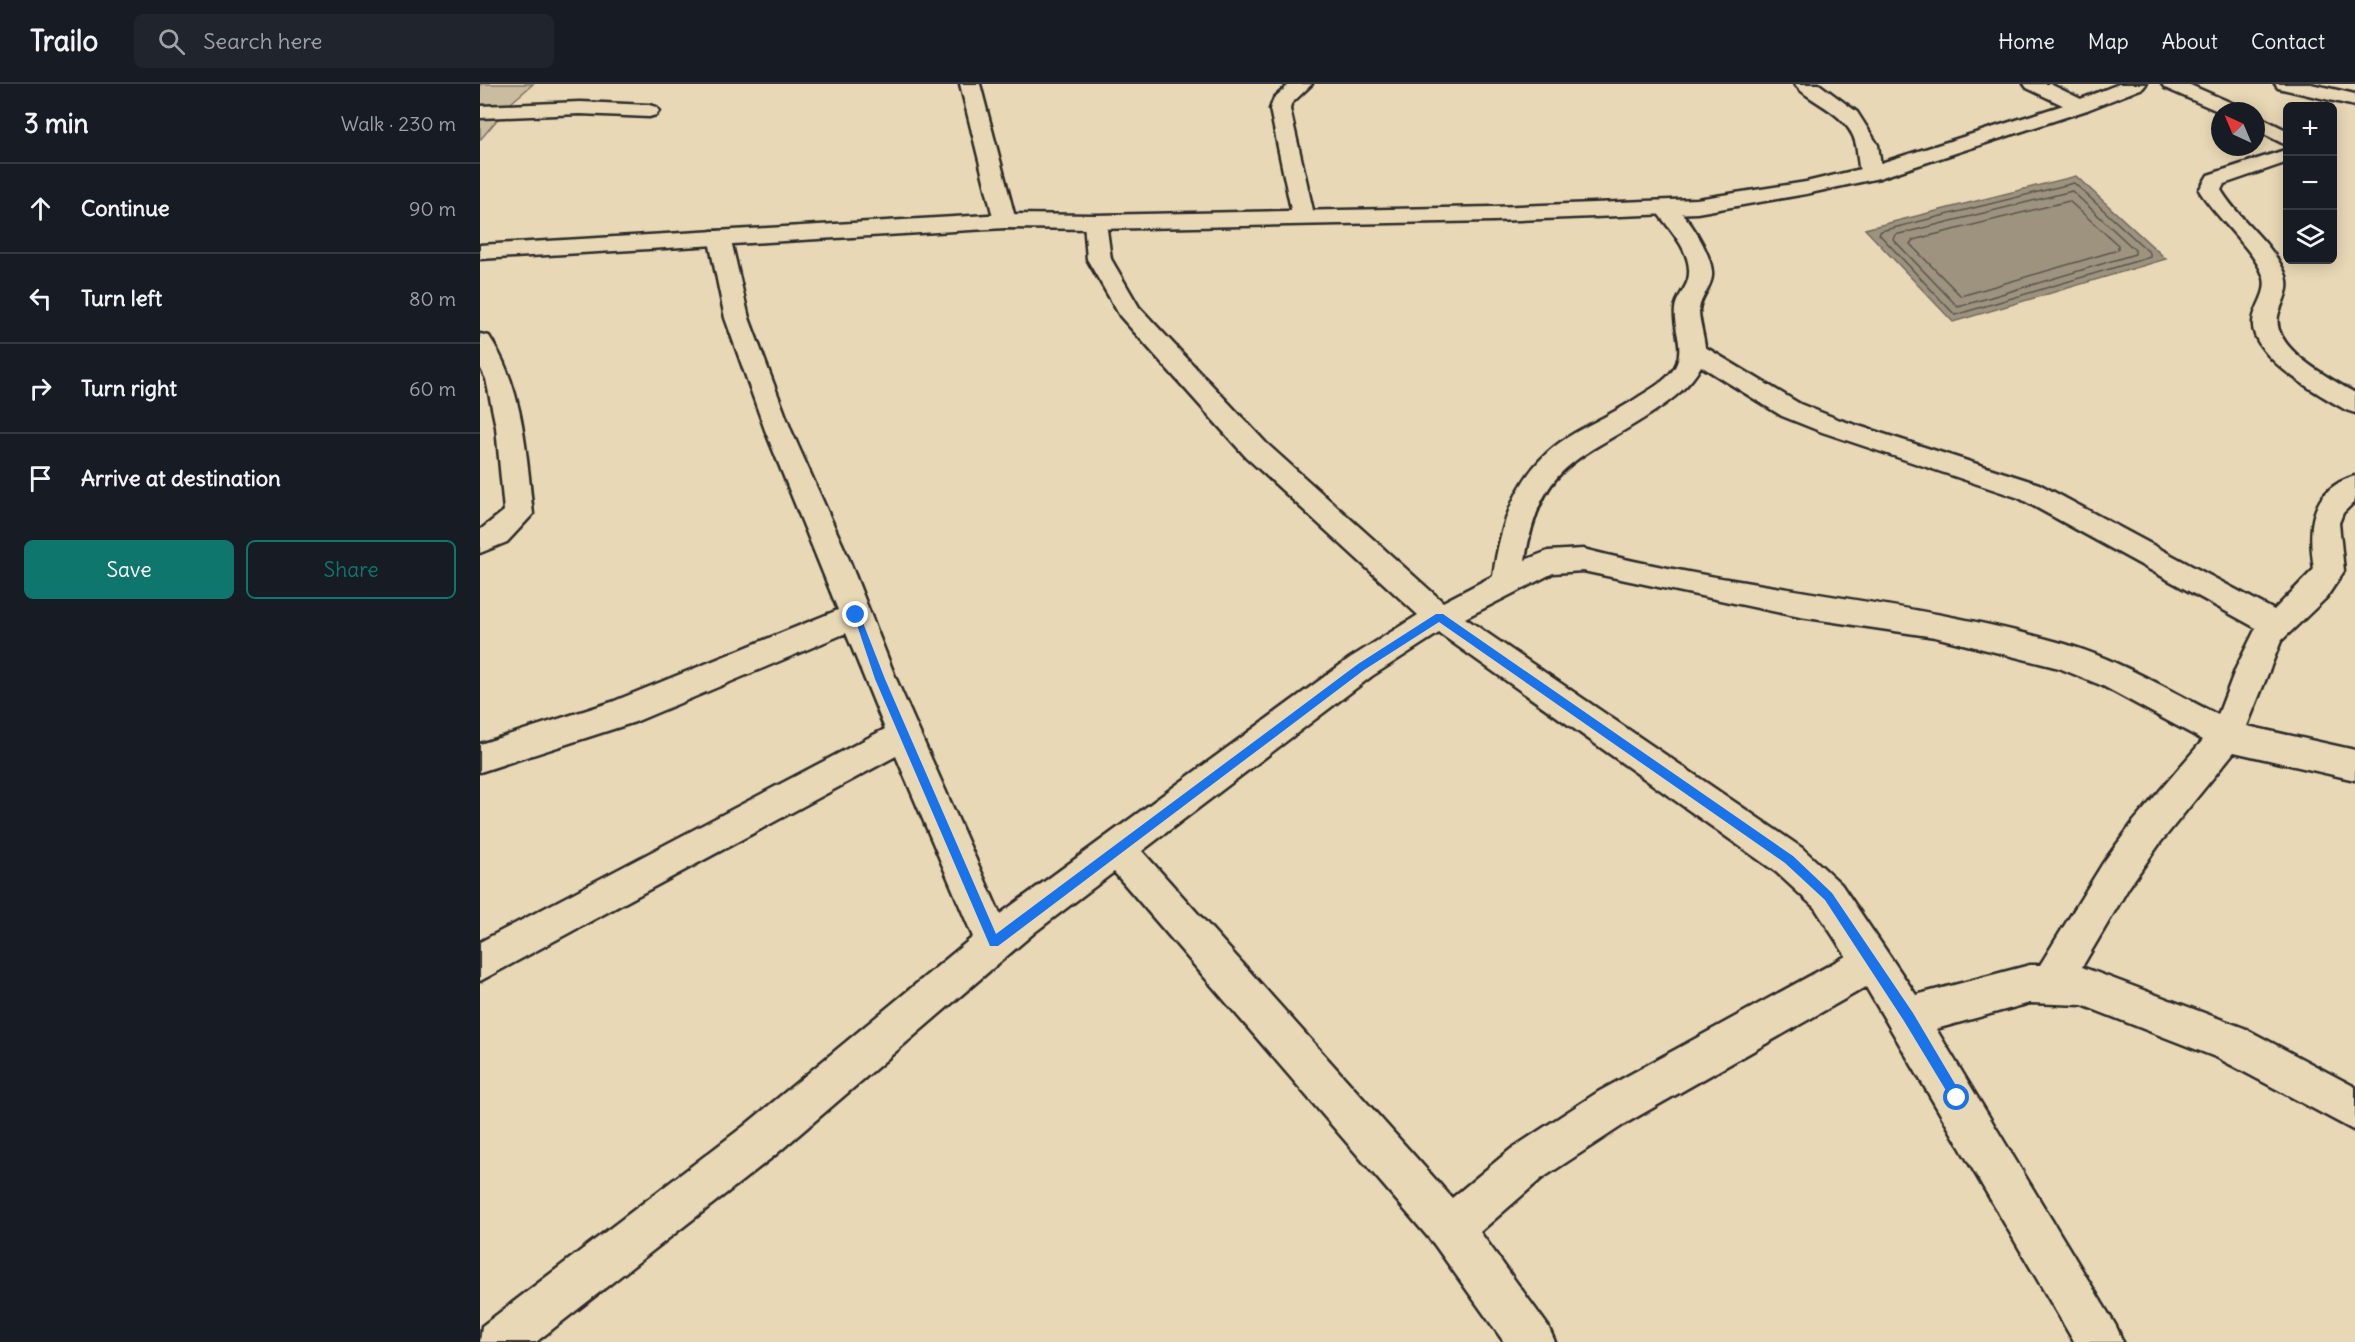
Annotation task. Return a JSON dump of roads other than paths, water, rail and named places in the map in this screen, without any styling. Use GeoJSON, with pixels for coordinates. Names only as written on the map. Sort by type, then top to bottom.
{"type":"FeatureCollection","features":[{"type":"Feature","properties":{"kind":"street"},"geometry":{"type":"LineString","coordinates":[[970,84],[1005,221]]}},
{"type":"Feature","properties":{"kind":"street"},"geometry":{"type":"LineString","coordinates":[[1302,84],[1281,102],[1280,109],[1304,219]]}},
{"type":"Feature","properties":{"kind":"street"},"geometry":{"type":"LineString","coordinates":[[1805,84],[1832,98],[1846,111],[1868,145],[1871,173]]}},
{"type":"Feature","properties":{"kind":"street"},"geometry":{"type":"LineString","coordinates":[[2034,84],[2080,106]]}},
{"type":"Feature","properties":{"kind":"street"},"geometry":{"type":"LineString","coordinates":[[480,253],[719,236],[1005,221],[1304,219],[1697,206],[1806,188],[1871,173],[2080,106],[2136,84]]}},
{"type":"Feature","properties":{"kind":"street"},"geometry":{"type":"LineString","coordinates":[[2172,84],[2213,102]]}},
{"type":"Feature","properties":{"kind":"street"},"geometry":{"type":"LineString","coordinates":[[2285,84],[2355,100]]}},
{"type":"Feature","properties":{"kind":"street"},"geometry":{"type":"LineString","coordinates":[[480,112],[580,108],[649,111]]}},
{"type":"Feature","properties":{"kind":"street"},"geometry":{"type":"LineString","coordinates":[[2265,126],[2283,137]]}},
{"type":"Feature","properties":{"kind":"street"},"geometry":{"type":"LineString","coordinates":[[2285,156],[2216,180],[2210,190],[2217,204],[2268,264],[2276,280],[2276,294],[2267,311],[2265,327],[2271,341],[2294,364],[2355,404]]}},
{"type":"Feature","properties":{"kind":"street"},"geometry":{"type":"LineString","coordinates":[[1508,580],[1512,538],[1523,507],[1538,480],[1559,457],[1641,409],[1666,391],[1684,374],[1691,360],[1687,309],[1702,270],[1699,256],[1665,208]]}},
{"type":"Feature","properties":{"kind":"street"},"geometry":{"type":"LineString","coordinates":[[1095,222],[1099,259],[1129,311],[1256,450],[1440,617],[1789,860],[1828,896],[1908,1017],[2100,1342]]}},
{"type":"Feature","properties":{"kind":"street"},"geometry":{"type":"LineString","coordinates":[[719,236],[737,318],[778,430],[904,735],[994,943]]}},
{"type":"Feature","properties":{"kind":"street"},"geometry":{"type":"LineString","coordinates":[[480,342],[500,379],[492,408],[519,514],[497,534],[480,542]]}},
{"type":"Feature","properties":{"kind":"street"},"geometry":{"type":"LineString","coordinates":[[1692,350],[1760,393],[1811,418],[2029,491],[2276,625]]}},
{"type":"Feature","properties":{"kind":"street"},"geometry":{"type":"LineString","coordinates":[[2050,986],[2116,874],[2147,832],[2227,736],[2252,668],[2269,633],[2315,590],[2329,571],[2323,531],[2327,513],[2334,501],[2355,486]]}},
{"type":"Feature","properties":{"kind":"street"},"geometry":{"type":"LineString","coordinates":[[498,1342],[759,1141],[994,943],[1361,667],[1440,617],[1508,580],[1548,562],[1583,560],[1800,604],[1935,625],[2065,657],[2114,677],[2227,736],[2355,765]]}},
{"type":"Feature","properties":{"kind":"street"},"geometry":{"type":"LineString","coordinates":[[480,758],[527,746],[661,700],[856,615]]}},
{"type":"Feature","properties":{"kind":"street"},"geometry":{"type":"LineString","coordinates":[[480,962],[904,735]]}},
{"type":"Feature","properties":{"kind":"street"},"geometry":{"type":"LineString","coordinates":[[1117,849],[1450,1228],[1532,1342]]}},
{"type":"Feature","properties":{"kind":"street"},"geometry":{"type":"LineString","coordinates":[[1450,1228],[1526,1164],[1613,1107],[1873,962]]}},
{"type":"Feature","properties":{"kind":"street"},"geometry":{"type":"LineString","coordinates":[[1908,1017],[2030,984],[2082,986],[2230,1042],[2355,1110]]}},
{"type":"Feature","properties":{"kind":"water"},"geometry":{"type":"Polygon","coordinates":[[[2076,176],[2166,259],[1953,322],[1865,229],[2076,176]]]}}]}
